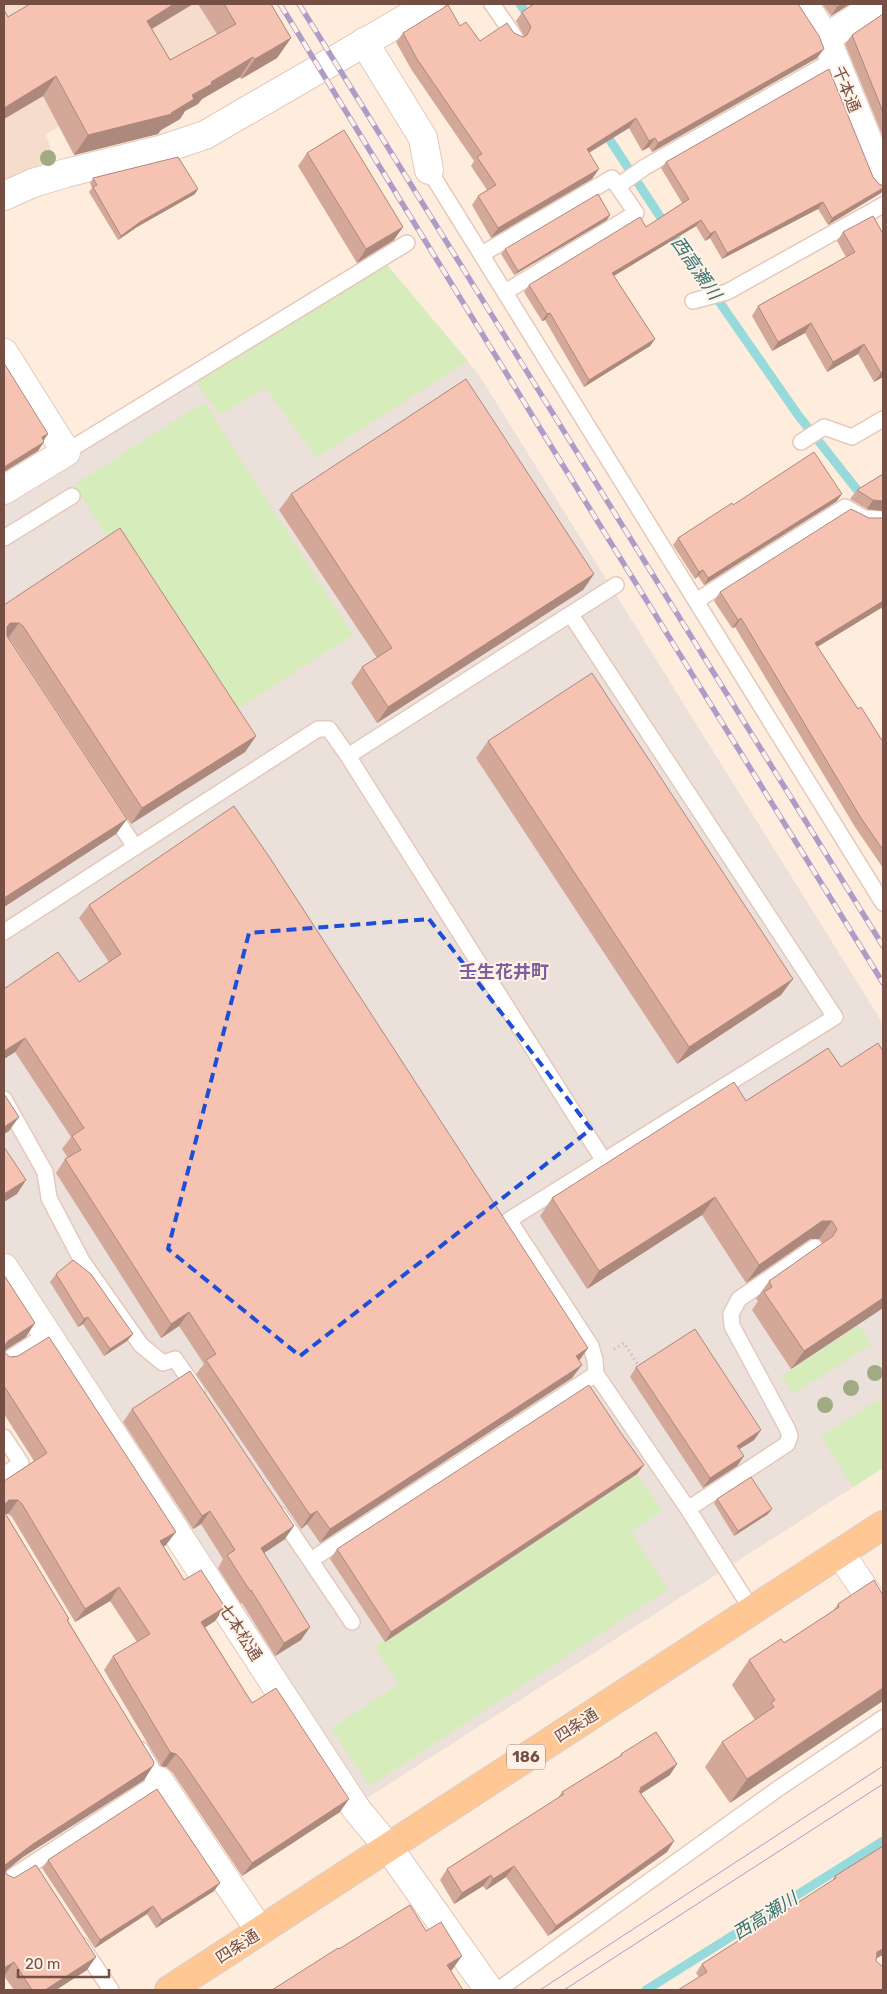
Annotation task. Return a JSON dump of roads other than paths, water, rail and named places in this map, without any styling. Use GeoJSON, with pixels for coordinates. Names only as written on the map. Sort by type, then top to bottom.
{"type":"FeatureCollection","features":[{"type":"Feature","properties":{"kind":"main road","name":"四条通"},"geometry":{"type":"LineString","coordinates":[[169,1990],[883,1525]]}},
{"type":"Feature","properties":{"kind":"street"},"geometry":{"type":"LineString","coordinates":[[4,196],[33,183],[66,172],[163,149],[205,135],[431,4]]}},
{"type":"Feature","properties":{"kind":"street","name":"千本通"},"geometry":{"type":"LineString","coordinates":[[804,4],[831,48],[883,178]]}},
{"type":"Feature","properties":{"kind":"street"},"geometry":{"type":"LineString","coordinates":[[831,48],[878,4]]}},
{"type":"Feature","properties":{"kind":"street"},"geometry":{"type":"LineString","coordinates":[[364,42],[423,138],[429,170]]}},
{"type":"Feature","properties":{"kind":"street"},"geometry":{"type":"LineString","coordinates":[[4,353],[66,452],[4,490]]}},
{"type":"Feature","properties":{"kind":"street","name":"七本松通"},"geometry":{"type":"LineString","coordinates":[[4,1268],[357,1810],[388,1847],[489,1990]]}},
{"type":"Feature","properties":{"kind":"street"},"geometry":{"type":"LineString","coordinates":[[840,1553],[883,1617]]}},
{"type":"Feature","properties":{"kind":"street"},"geometry":{"type":"LineString","coordinates":[[159,1781],[260,1931]]}},
{"type":"Feature","properties":{"kind":"lane"},"geometry":{"type":"LineString","coordinates":[[492,4],[515,36]]}},
{"type":"Feature","properties":{"kind":"lane"},"geometry":{"type":"LineString","coordinates":[[621,183],[831,48]]}},
{"type":"Feature","properties":{"kind":"lane"},"geometry":{"type":"LineString","coordinates":[[429,170],[883,903]]}},
{"type":"Feature","properties":{"kind":"lane"},"geometry":{"type":"LineString","coordinates":[[482,254],[612,178],[621,183],[636,213],[505,292]]}},
{"type":"Feature","properties":{"kind":"lane"},"geometry":{"type":"LineString","coordinates":[[693,301],[727,292],[883,204]]}},
{"type":"Feature","properties":{"kind":"lane"},"geometry":{"type":"LineString","coordinates":[[66,452],[407,243]]}},
{"type":"Feature","properties":{"kind":"lane"},"geometry":{"type":"LineString","coordinates":[[801,442],[824,427],[852,437],[883,419]]}},
{"type":"Feature","properties":{"kind":"lane"},"geometry":{"type":"LineString","coordinates":[[4,538],[72,496]]}},
{"type":"Feature","properties":{"kind":"lane"},"geometry":{"type":"LineString","coordinates":[[696,601],[844,507],[864,518],[883,519]]}},
{"type":"Feature","properties":{"kind":"lane"},"geometry":{"type":"LineString","coordinates":[[348,756],[616,585]]}},
{"type":"Feature","properties":{"kind":"lane"},"geometry":{"type":"LineString","coordinates":[[571,615],[835,1017],[509,1220],[591,1346],[596,1374],[688,1509],[752,1610]]}},
{"type":"Feature","properties":{"kind":"lane"},"geometry":{"type":"LineString","coordinates":[[4,932],[318,729],[329,729],[348,756],[604,1161]]}},
{"type":"Feature","properties":{"kind":"lane"},"geometry":{"type":"LineString","coordinates":[[102,797],[135,847]]}},
{"type":"Feature","properties":{"kind":"lane"},"geometry":{"type":"LineString","coordinates":[[4,1099],[45,1172],[49,1198],[82,1261],[140,1345],[163,1363],[176,1359],[208,1407]]}},
{"type":"Feature","properties":{"kind":"lane"},"geometry":{"type":"LineString","coordinates":[[688,1509],[787,1444],[790,1436],[788,1428],[732,1326],[731,1314],[740,1299],[815,1247]]}},
{"type":"Feature","properties":{"kind":"lane"},"geometry":{"type":"LineString","coordinates":[[4,1362],[47,1334]]}},
{"type":"Feature","properties":{"kind":"lane"},"geometry":{"type":"LineString","coordinates":[[310,1560],[596,1374]]}},
{"type":"Feature","properties":{"kind":"lane"},"geometry":{"type":"LineString","coordinates":[[4,1438],[21,1463],[4,1475]]}},
{"type":"Feature","properties":{"kind":"lane"},"geometry":{"type":"LineString","coordinates":[[273,1504],[352,1622]]}},
{"type":"Feature","properties":{"kind":"lane"},"geometry":{"type":"LineString","coordinates":[[498,1990],[779,1788],[883,1718]]}},
{"type":"Feature","properties":{"kind":"lane"},"geometry":{"type":"LineString","coordinates":[[4,1882],[159,1781],[134,1739]]}},
{"type":"Feature","properties":{"kind":"lane"},"geometry":{"type":"LineString","coordinates":[[29,1865],[39,1881]]}},
{"type":"Feature","properties":{"kind":"lane"},"geometry":{"type":"LineString","coordinates":[[75,1936],[111,1990]]}},
{"type":"Feature","properties":{"kind":"waterway","name":"西高瀬川"},"geometry":{"type":"LineString","coordinates":[[520,4],[531,20]]}},
{"type":"Feature","properties":{"kind":"waterway","name":"西高瀬川"},"geometry":{"type":"LineString","coordinates":[[604,131],[659,215],[798,415],[881,520]]}},
{"type":"Feature","properties":{"kind":"waterway","name":"西高瀬川"},"geometry":{"type":"LineString","coordinates":[[646,1990],[883,1841]]}},
{"type":"Feature","properties":{"kind":"tram line"},"geometry":{"type":"LineString","coordinates":[[540,1990],[883,1766]]}},
{"type":"Feature","properties":{"kind":"tram line"},"geometry":{"type":"LineString","coordinates":[[564,1990],[883,1784]]}},
{"type":"Feature","properties":{"kind":"railway"},"geometry":{"type":"LineString","coordinates":[[280,4],[883,983]]}},
{"type":"Feature","properties":{"kind":"railway"},"geometry":{"type":"LineString","coordinates":[[299,4],[883,946]]}},
{"type":"Feature","properties":{"kind":"district","name":"壬生花井町"},"geometry":{"type":"Point","coordinates":[504,972]}}]}
